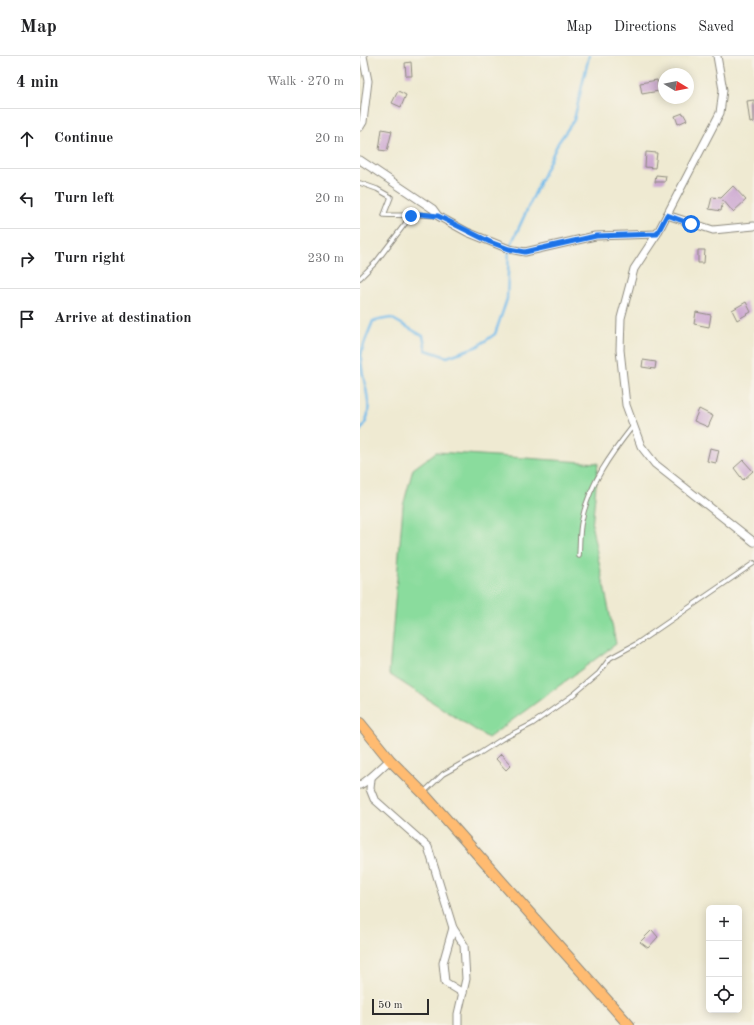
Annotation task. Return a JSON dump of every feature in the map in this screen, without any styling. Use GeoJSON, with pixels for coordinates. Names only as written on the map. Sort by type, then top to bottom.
{"type":"FeatureCollection","features":[{"type":"Feature","properties":{"kind":"main road"},"geometry":{"type":"LineString","coordinates":[[360,723],[390,760],[423,794],[629,1025]]}},
{"type":"Feature","properties":{"kind":"street"},"geometry":{"type":"LineString","coordinates":[[360,127],[363,122],[368,81],[363,56]]}},
{"type":"Feature","properties":{"kind":"street"},"geometry":{"type":"LineString","coordinates":[[716,56],[723,90],[720,113],[657,234],[634,269],[621,318],[620,350],[626,405],[641,446],[656,464],[754,542]]}},
{"type":"Feature","properties":{"kind":"street"},"geometry":{"type":"LineString","coordinates":[[360,160],[433,209],[438,216],[490,242],[509,249],[525,252],[596,236],[657,234]]}},
{"type":"Feature","properties":{"kind":"street"},"geometry":{"type":"LineString","coordinates":[[667,215],[713,230],[754,226]]}},
{"type":"Feature","properties":{"kind":"street"},"geometry":{"type":"LineString","coordinates":[[360,785],[371,779],[376,772],[390,760]]}},
{"type":"Feature","properties":{"kind":"street"},"geometry":{"type":"LineString","coordinates":[[371,779],[370,790],[374,799],[428,847],[453,928],[464,945],[466,957],[466,980],[458,1014],[458,1025]]}},
{"type":"Feature","properties":{"kind":"street"},"geometry":{"type":"LineString","coordinates":[[453,928],[443,963],[445,982],[462,992]]}},
{"type":"Feature","properties":{"kind":"lane"},"geometry":{"type":"LineString","coordinates":[[360,183],[377,189],[391,197],[384,215],[411,216],[420,214],[438,216]]}},
{"type":"Feature","properties":{"kind":"lane"},"geometry":{"type":"LineString","coordinates":[[360,278],[376,262],[411,216]]}},
{"type":"Feature","properties":{"kind":"lane"},"geometry":{"type":"LineString","coordinates":[[579,556],[582,519],[596,479],[613,450],[633,426]]}},
{"type":"Feature","properties":{"kind":"lane"},"geometry":{"type":"LineString","coordinates":[[423,794],[443,774],[478,756],[502,739],[532,724],[573,695],[599,673],[610,658],[636,644],[754,563]]}},
{"type":"Feature","properties":{"kind":"green space"},"geometry":{"type":"Polygon","coordinates":[[[436,452],[598,463],[592,528],[616,644],[488,738],[389,674],[403,506],[413,469],[436,452]]]}},
{"type":"Feature","properties":{"kind":"building"},"geometry":{"type":"Polygon","coordinates":[[[411,62],[412,76],[406,76],[405,63],[411,62]]]}},
{"type":"Feature","properties":{"kind":"building"},"geometry":{"type":"Polygon","coordinates":[[[657,80],[658,91],[642,94],[640,83],[657,80]]]}},
{"type":"Feature","properties":{"kind":"building"},"geometry":{"type":"Polygon","coordinates":[[[398,91],[406,95],[401,107],[392,103],[398,91]]]}},
{"type":"Feature","properties":{"kind":"building"},"geometry":{"type":"Polygon","coordinates":[[[754,100],[754,122],[750,123],[747,101],[754,100]]]}},
{"type":"Feature","properties":{"kind":"building"},"geometry":{"type":"Polygon","coordinates":[[[683,113],[687,120],[678,124],[675,116],[683,113]]]}},
{"type":"Feature","properties":{"kind":"building"},"geometry":{"type":"Polygon","coordinates":[[[382,129],[392,131],[387,151],[379,150],[382,129]]]}},
{"type":"Feature","properties":{"kind":"building"},"geometry":{"type":"Polygon","coordinates":[[[646,152],[657,153],[655,168],[645,167],[646,152]]]}},
{"type":"Feature","properties":{"kind":"building"},"geometry":{"type":"Polygon","coordinates":[[[656,175],[666,176],[665,182],[655,182],[656,175]]]}},
{"type":"Feature","properties":{"kind":"building"},"geometry":{"type":"Polygon","coordinates":[[[733,186],[746,200],[733,212],[723,200],[721,211],[709,209],[712,197],[721,198],[733,186]]]}},
{"type":"Feature","properties":{"kind":"building"},"geometry":{"type":"Polygon","coordinates":[[[698,250],[705,250],[704,263],[698,263],[698,250]]]}},
{"type":"Feature","properties":{"kind":"building"},"geometry":{"type":"Polygon","coordinates":[[[746,302],[751,312],[737,320],[732,310],[746,302]]]}},
{"type":"Feature","properties":{"kind":"building"},"geometry":{"type":"Polygon","coordinates":[[[696,312],[711,315],[709,327],[694,324],[696,312]]]}},
{"type":"Feature","properties":{"kind":"building"},"geometry":{"type":"Polygon","coordinates":[[[643,360],[656,362],[655,369],[642,367],[643,360]]]}},
{"type":"Feature","properties":{"kind":"building"},"geometry":{"type":"Polygon","coordinates":[[[699,409],[713,416],[708,427],[694,421],[699,409]]]}},
{"type":"Feature","properties":{"kind":"building"},"geometry":{"type":"Polygon","coordinates":[[[710,448],[719,450],[716,463],[707,461],[710,448]]]}},
{"type":"Feature","properties":{"kind":"building"},"geometry":{"type":"Polygon","coordinates":[[[743,460],[753,471],[743,480],[734,468],[743,460]]]}},
{"type":"Feature","properties":{"kind":"building"},"geometry":{"type":"Polygon","coordinates":[[[501,754],[511,765],[506,770],[496,759],[501,754]]]}},
{"type":"Feature","properties":{"kind":"building"},"geometry":{"type":"Polygon","coordinates":[[[652,930],[658,937],[648,948],[640,942],[652,930]]]}},
{"type":"Feature","properties":{"kind":"waterway"},"geometry":{"type":"LineString","coordinates":[[360,431],[368,414],[367,395],[361,366],[361,356],[364,343],[373,321],[391,318],[423,336],[426,350],[447,357],[478,346],[495,334],[507,299],[509,249],[558,143],[574,120],[589,56]]}},
{"type":"Feature","properties":{"kind":"route"},"geometry":{"type":"LineString","coordinates":[[411,216],[420,214],[438,216],[467,232],[490,242],[509,249],[525,252],[542,250],[559,244],[596,236],[657,234],[667,215],[691,224]]}}]}
